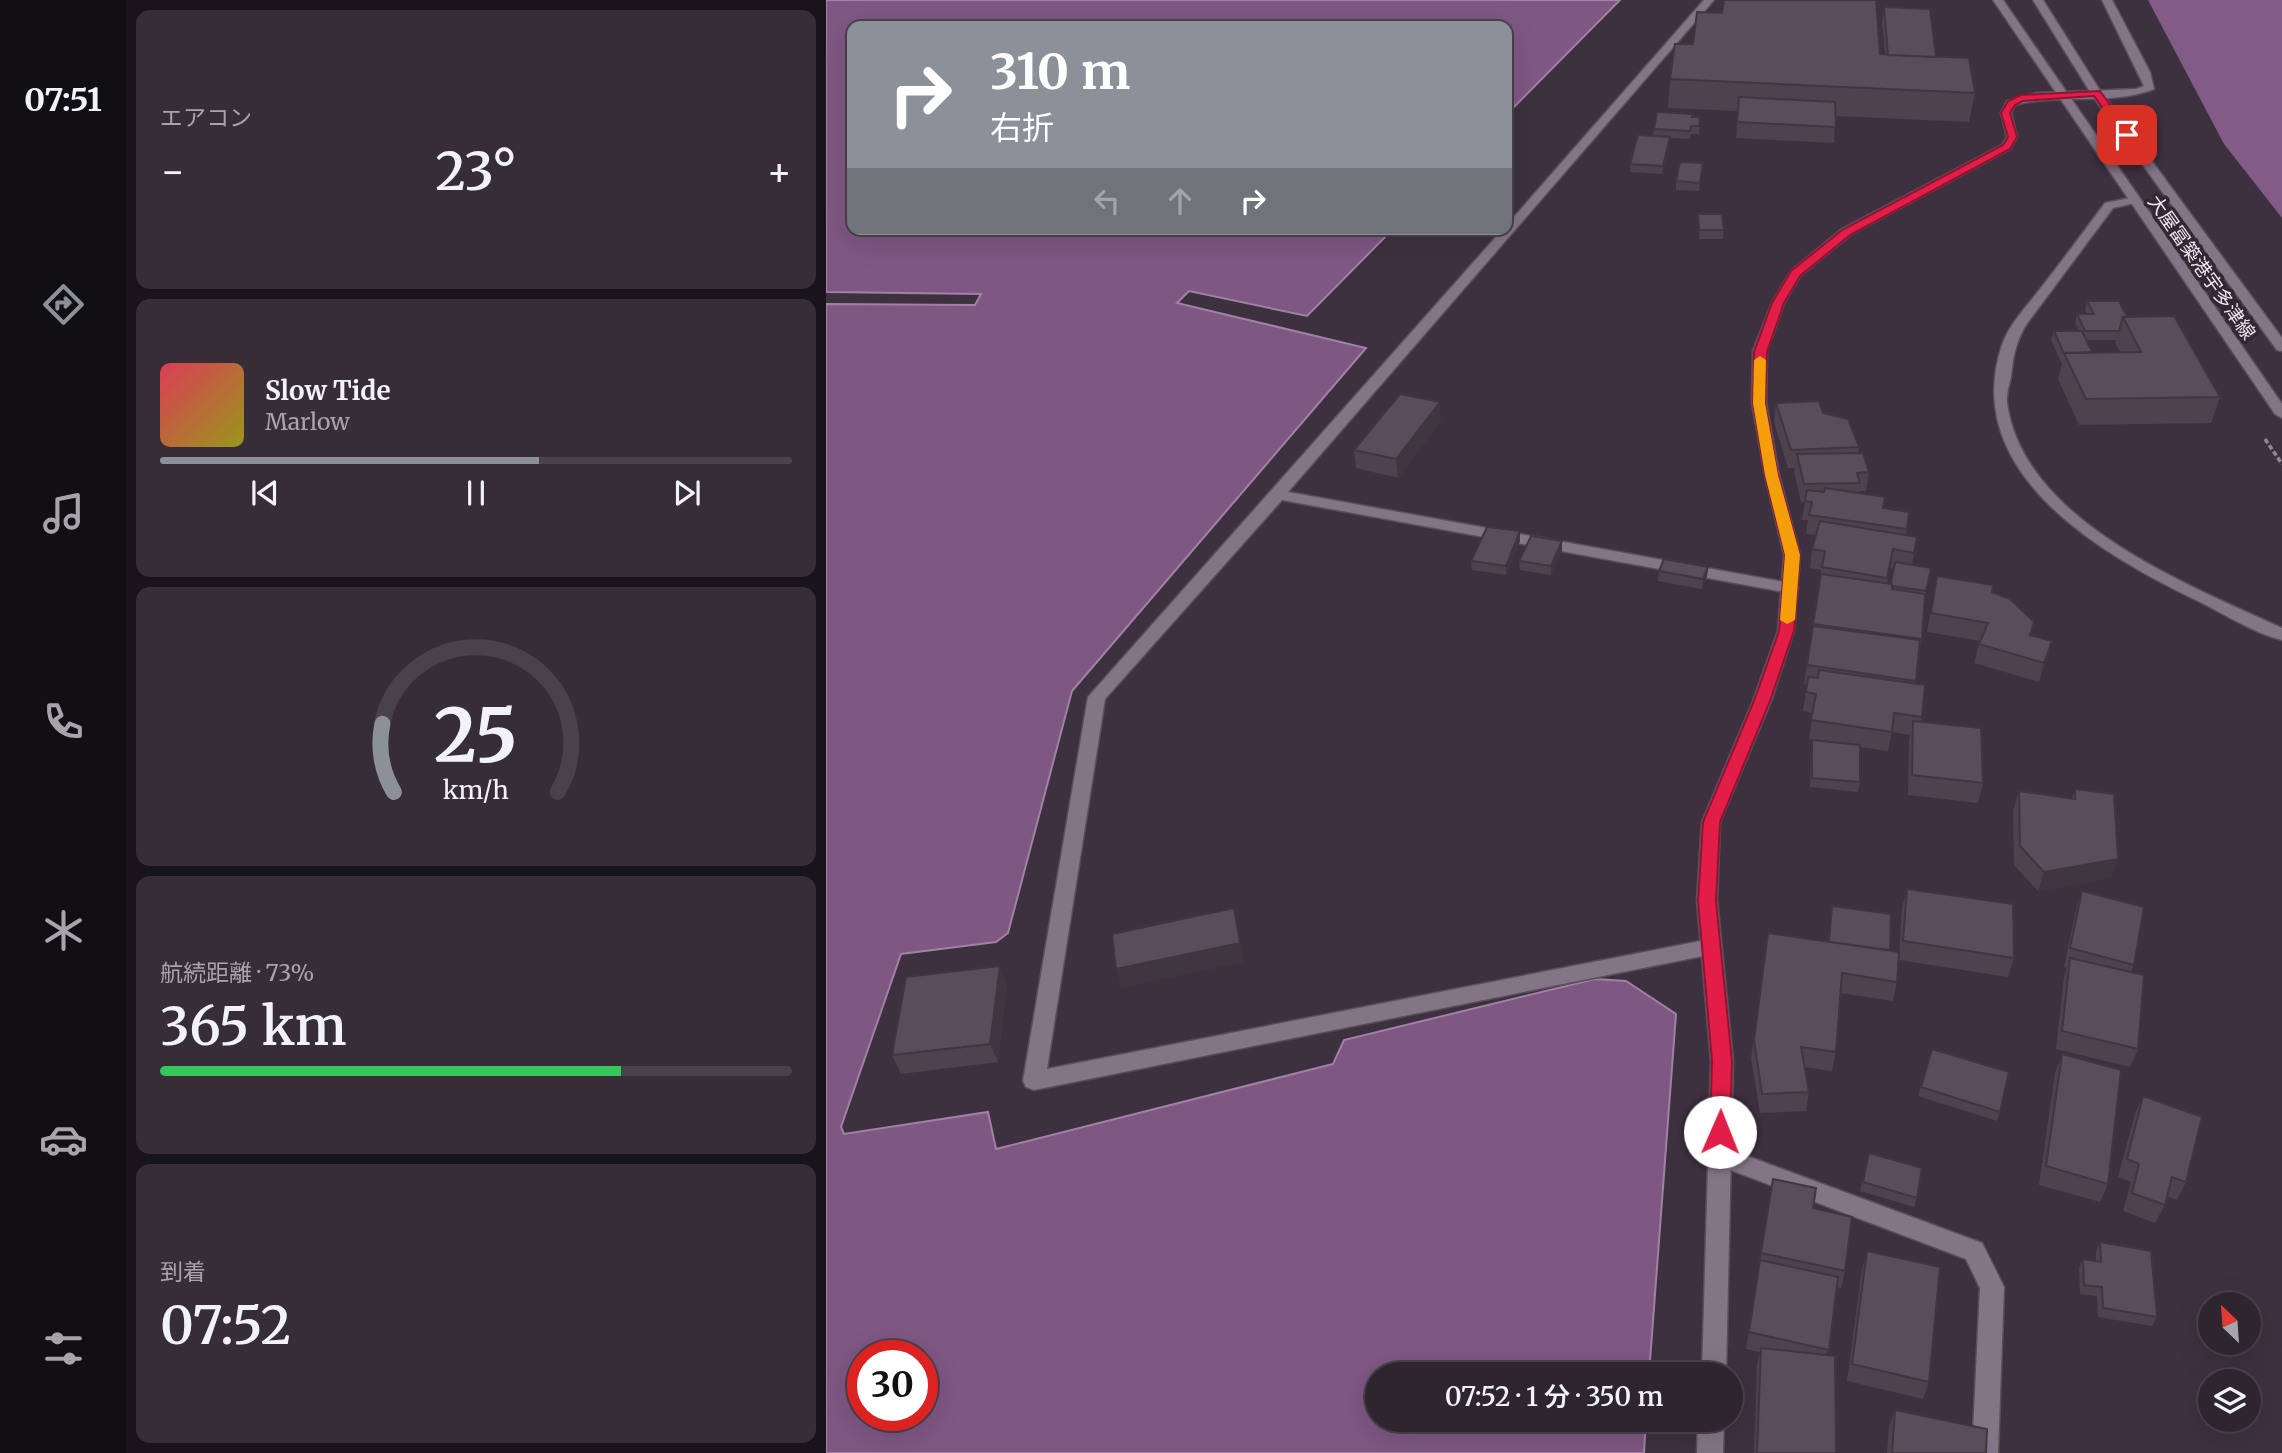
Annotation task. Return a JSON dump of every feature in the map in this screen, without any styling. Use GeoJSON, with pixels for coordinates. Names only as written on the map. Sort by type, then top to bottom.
{"type":"FeatureCollection","features":[{"type":"Feature","properties":{"kind":"street"},"geometry":{"type":"LineString","coordinates":[[1512,226],[1709,0]]}},
{"type":"Feature","properties":{"kind":"street","name":"大屋冨築港宇多津線"},"geometry":{"type":"LineString","coordinates":[[1998,0],[2281,412]]}},
{"type":"Feature","properties":{"kind":"street","name":"大屋冨築港宇多津線"},"geometry":{"type":"LineString","coordinates":[[2038,0],[2096,93],[2282,347]]}},
{"type":"Feature","properties":{"kind":"street"},"geometry":{"type":"LineString","coordinates":[[1714,1362],[1722,1061],[1707,901],[1711,822],[1762,701],[1786,631],[1793,555],[1772,475],[1759,403],[1760,352],[1778,303],[1795,274],[1846,232],[2006,147],[2012,137],[2006,113],[2011,103],[2021,98],[2137,92],[2150,87],[2145,72],[2107,0]]}},
{"type":"Feature","properties":{"kind":"street"},"geometry":{"type":"LineString","coordinates":[[2135,200],[2109,205],[2031,310],[2008,346],[1999,384],[2002,421],[2022,465],[2052,501],[2092,535],[2149,570],[2282,635]]}},
{"type":"Feature","properties":{"kind":"street"},"geometry":{"type":"LineString","coordinates":[[1504,235],[1278,495],[1097,697],[1034,1081],[1712,947]]}},
{"type":"Feature","properties":{"kind":"street"},"geometry":{"type":"LineString","coordinates":[[1278,495],[1790,588]]}},
{"type":"Feature","properties":{"kind":"street"},"geometry":{"type":"LineString","coordinates":[[1720,1156],[1974,1251],[1992,1287],[1985,1453]]}},
{"type":"Feature","properties":{"kind":"street"},"geometry":{"type":"LineString","coordinates":[[1710,1453],[1711,1432]]}},
{"type":"Feature","properties":{"kind":"shaded area"},"geometry":{"type":"Polygon","coordinates":[[[826,0],[1620,0],[1512,109],[1512,21],[847,21],[847,235],[1387,235],[1307,316],[1189,291],[1177,303],[1366,348],[1072,691],[1008,933],[996,942],[901,954],[841,1127],[844,1134],[988,1112],[996,1149],[1333,1064],[1344,1040],[1595,979],[1626,981],[1676,1014],[1650,1362],[1365,1362],[1365,1432],[1645,1432],[1644,1453],[826,1453],[826,304],[975,305],[981,294],[826,292],[826,0]]]}},
{"type":"Feature","properties":{"kind":"shaded area"},"geometry":{"type":"Polygon","coordinates":[[[2148,0],[2282,0],[2282,218],[2224,144],[2148,0]]]}},
{"type":"Feature","properties":{"kind":"building"},"geometry":{"type":"Polygon","coordinates":[[[1724,0],[1876,0],[1880,54],[1969,58],[1975,93],[1670,79],[1675,44],[1693,44],[1697,12],[1722,13],[1724,0]]]}},
{"type":"Feature","properties":{"kind":"building"},"geometry":{"type":"Polygon","coordinates":[[[1884,7],[1930,9],[1936,57],[1888,55],[1884,7]]]}},
{"type":"Feature","properties":{"kind":"building"},"geometry":{"type":"Polygon","coordinates":[[[1739,97],[1835,102],[1836,127],[1737,122],[1739,97]]]}},
{"type":"Feature","properties":{"kind":"building"},"geometry":{"type":"Polygon","coordinates":[[[1657,112],[1693,114],[1692,117],[1700,117],[1699,126],[1691,126],[1690,131],[1654,129],[1657,112]]]}},
{"type":"Feature","properties":{"kind":"building"},"geometry":{"type":"Polygon","coordinates":[[[1638,135],[1670,137],[1663,166],[1630,164],[1638,135]]]}},
{"type":"Feature","properties":{"kind":"building"},"geometry":{"type":"Polygon","coordinates":[[[1680,162],[1703,163],[1700,183],[1676,181],[1680,162]]]}},
{"type":"Feature","properties":{"kind":"building"},"geometry":{"type":"Polygon","coordinates":[[[1698,214],[1722,214],[1724,230],[1699,230],[1698,214]]]}},
{"type":"Feature","properties":{"kind":"building"},"geometry":{"type":"Polygon","coordinates":[[[2087,301],[2119,301],[2127,317],[2123,317],[2119,331],[2085,331],[2077,314],[2094,314],[2087,301]]]}},
{"type":"Feature","properties":{"kind":"building"},"geometry":{"type":"Polygon","coordinates":[[[2174,316],[2220,397],[2086,399],[2064,353],[2141,352],[2123,317],[2174,316]]]}},
{"type":"Feature","properties":{"kind":"building"},"geometry":{"type":"Polygon","coordinates":[[[2054,331],[2082,331],[2092,352],[2064,354],[2054,331]]]}},
{"type":"Feature","properties":{"kind":"building"},"geometry":{"type":"Polygon","coordinates":[[[1400,394],[1440,402],[1396,459],[1354,450],[1400,394]]]}},
{"type":"Feature","properties":{"kind":"building"},"geometry":{"type":"Polygon","coordinates":[[[1819,401],[1823,413],[1848,419],[1859,447],[1791,450],[1776,403],[1819,401]]]}},
{"type":"Feature","properties":{"kind":"building"},"geometry":{"type":"Polygon","coordinates":[[[1863,453],[1869,472],[1857,473],[1860,483],[1804,484],[1797,454],[1863,453]]]}},
{"type":"Feature","properties":{"kind":"building"},"geometry":{"type":"Polygon","coordinates":[[[1825,488],[1885,497],[1883,508],[1909,512],[1907,529],[1809,515],[1812,502],[1805,501],[1807,490],[1824,492],[1825,488]]]}},
{"type":"Feature","properties":{"kind":"building"},"geometry":{"type":"Polygon","coordinates":[[[1820,521],[1917,537],[1914,553],[1893,549],[1887,578],[1822,567],[1825,551],[1812,549],[1820,521]]]}},
{"type":"Feature","properties":{"kind":"building"},"geometry":{"type":"Polygon","coordinates":[[[1487,527],[1520,531],[1506,566],[1471,561],[1487,527]]]}},
{"type":"Feature","properties":{"kind":"building"},"geometry":{"type":"Polygon","coordinates":[[[1531,536],[1562,541],[1551,566],[1519,561],[1531,536]]]}},
{"type":"Feature","properties":{"kind":"building"},"geometry":{"type":"Polygon","coordinates":[[[1664,559],[1708,567],[1703,579],[1659,571],[1664,559]]]}},
{"type":"Feature","properties":{"kind":"building"},"geometry":{"type":"Polygon","coordinates":[[[1895,562],[1931,568],[1926,591],[1892,586],[1895,562]]]}},
{"type":"Feature","properties":{"kind":"building"},"geometry":{"type":"Polygon","coordinates":[[[1821,574],[1892,584],[1892,589],[1925,594],[1922,639],[1813,624],[1821,574]]]}},
{"type":"Feature","properties":{"kind":"building"},"geometry":{"type":"Polygon","coordinates":[[[1937,576],[1993,585],[1992,592],[2010,599],[2034,622],[2030,635],[2052,641],[2044,663],[1979,644],[1988,623],[1931,613],[1937,576]]]}},
{"type":"Feature","properties":{"kind":"building"},"geometry":{"type":"Polygon","coordinates":[[[1813,626],[1920,640],[1916,681],[1807,665],[1813,626]]]}},
{"type":"Feature","properties":{"kind":"building"},"geometry":{"type":"Polygon","coordinates":[[[1819,670],[1925,685],[1922,717],[1894,713],[1892,732],[1811,720],[1816,694],[1806,692],[1808,677],[1818,678],[1819,670]]]}},
{"type":"Feature","properties":{"kind":"building"},"geometry":{"type":"Polygon","coordinates":[[[1913,721],[1981,728],[1983,783],[1912,775],[1913,721]]]}},
{"type":"Feature","properties":{"kind":"building"},"geometry":{"type":"Polygon","coordinates":[[[1812,740],[1860,745],[1860,782],[1812,778],[1812,740]]]}},
{"type":"Feature","properties":{"kind":"building"},"geometry":{"type":"Polygon","coordinates":[[[2075,789],[2114,794],[2118,859],[2044,872],[2020,846],[2019,791],[2075,799],[2075,789]]]}},
{"type":"Feature","properties":{"kind":"building"},"geometry":{"type":"Polygon","coordinates":[[[1907,889],[2013,904],[2014,958],[1903,941],[1907,889]]]}},
{"type":"Feature","properties":{"kind":"building"},"geometry":{"type":"Polygon","coordinates":[[[2082,891],[2144,907],[2134,965],[2070,948],[2082,891]]]}},
{"type":"Feature","properties":{"kind":"building"},"geometry":{"type":"Polygon","coordinates":[[[1832,906],[1891,914],[1890,950],[1829,942],[1832,906]]]}},
{"type":"Feature","properties":{"kind":"building"},"geometry":{"type":"Polygon","coordinates":[[[1234,908],[1240,943],[1116,969],[1112,934],[1234,908]]]}},
{"type":"Feature","properties":{"kind":"building"},"geometry":{"type":"Polygon","coordinates":[[[1768,933],[1899,952],[1897,982],[1842,973],[1836,1052],[1801,1047],[1809,1092],[1762,1094],[1754,1040],[1768,933]]]}},
{"type":"Feature","properties":{"kind":"building"},"geometry":{"type":"Polygon","coordinates":[[[2070,958],[2144,975],[2138,1049],[2062,1031],[2070,958]]]}},
{"type":"Feature","properties":{"kind":"building"},"geometry":{"type":"Polygon","coordinates":[[[1000,966],[990,1044],[892,1055],[906,977],[1000,966]]]}},
{"type":"Feature","properties":{"kind":"building"},"geometry":{"type":"Polygon","coordinates":[[[1932,1049],[2009,1072],[2000,1112],[1921,1087],[1932,1049]]]}},
{"type":"Feature","properties":{"kind":"building"},"geometry":{"type":"Polygon","coordinates":[[[2062,1054],[2121,1070],[2108,1184],[2046,1166],[2062,1054]]]}},
{"type":"Feature","properties":{"kind":"building"},"geometry":{"type":"Polygon","coordinates":[[[2143,1096],[2202,1117],[2186,1182],[2172,1177],[2165,1205],[2132,1193],[2139,1164],[2127,1159],[2143,1096]]]}},
{"type":"Feature","properties":{"kind":"building"},"geometry":{"type":"Polygon","coordinates":[[[1869,1153],[1922,1168],[1917,1198],[1863,1182],[1869,1153]]]}},
{"type":"Feature","properties":{"kind":"building"},"geometry":{"type":"Polygon","coordinates":[[[1773,1179],[1816,1188],[1813,1208],[1852,1217],[1845,1271],[1761,1253],[1773,1179]]]}},
{"type":"Feature","properties":{"kind":"building"},"geometry":{"type":"Polygon","coordinates":[[[2100,1242],[2151,1251],[2157,1317],[2103,1308],[2102,1287],[2084,1285],[2083,1259],[2101,1262],[2100,1242]]]}},
{"type":"Feature","properties":{"kind":"building"},"geometry":{"type":"Polygon","coordinates":[[[1867,1251],[1940,1267],[1929,1382],[1852,1364],[1867,1251]]]}},
{"type":"Feature","properties":{"kind":"building"},"geometry":{"type":"Polygon","coordinates":[[[1760,1260],[1838,1277],[1829,1350],[1749,1332],[1760,1260]]]}},
{"type":"Feature","properties":{"kind":"building"},"geometry":{"type":"Polygon","coordinates":[[[1761,1348],[1835,1356],[1836,1453],[1757,1453],[1761,1348]]]}},
{"type":"Feature","properties":{"kind":"building"},"geometry":{"type":"Polygon","coordinates":[[[1895,1410],[1987,1429],[1986,1453],[1892,1453],[1895,1410]]]}},
{"type":"Feature","properties":{"kind":"slow traffic"},"geometry":{"type":"LineString","coordinates":[[1760,360],[1759,403],[1772,475],[1793,555],[1787,620]]}},
{"type":"Feature","properties":{"kind":"route"},"geometry":{"type":"LineString","coordinates":[[1720,1132],[1722,1061],[1707,901],[1711,822],[1762,701],[1786,631],[1793,555],[1772,475],[1759,403],[1760,352],[1778,303],[1795,274],[1846,232],[2006,147],[2012,137],[2006,113],[2011,103],[2021,98],[2096,93],[2127,135]]}}]}
